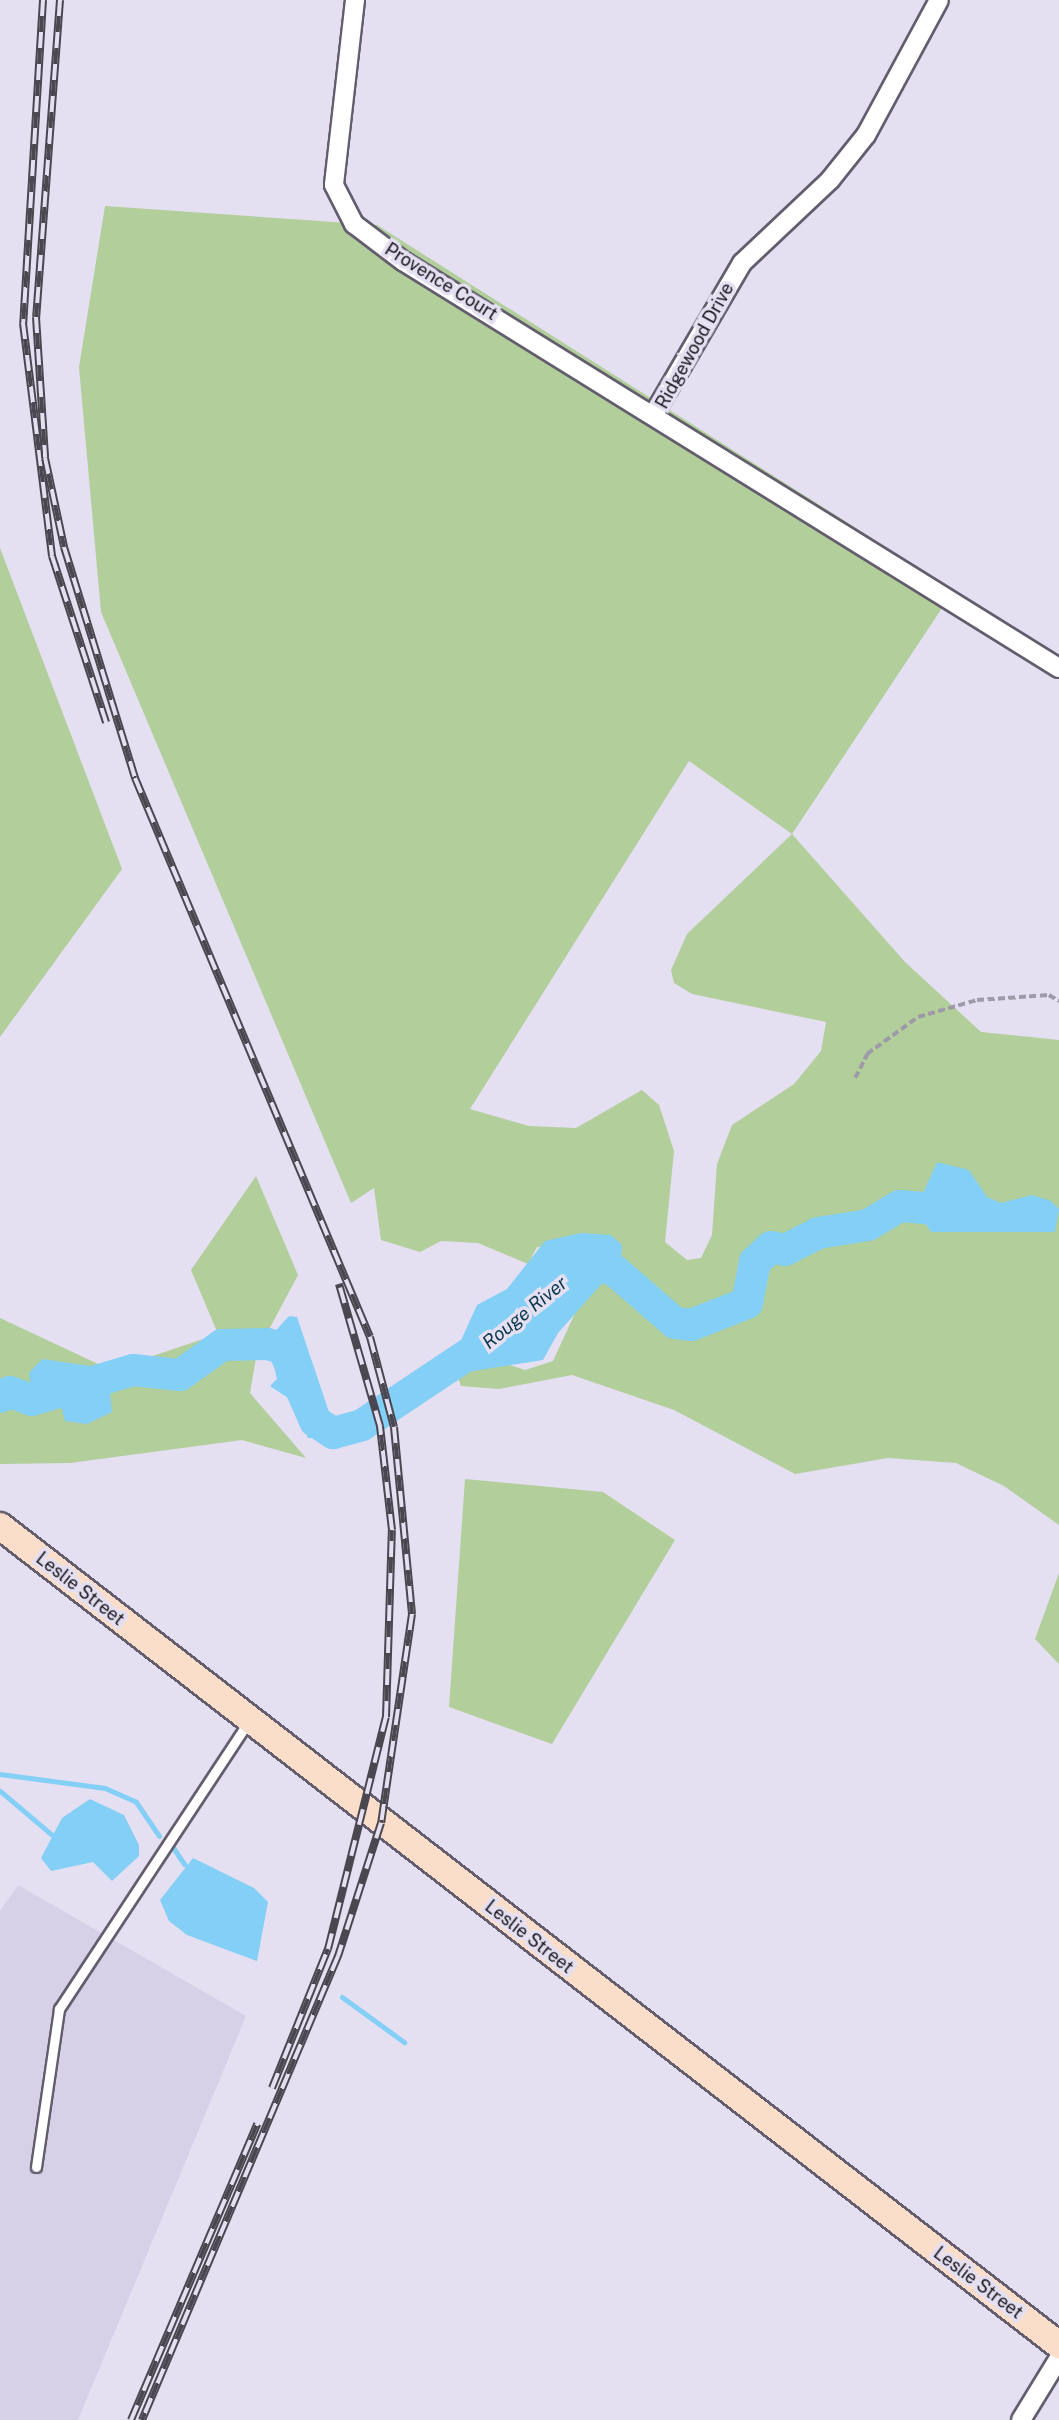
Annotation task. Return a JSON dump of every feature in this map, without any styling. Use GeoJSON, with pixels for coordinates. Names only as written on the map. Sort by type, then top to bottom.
{"type":"FeatureCollection","features":[{"type":"Feature","properties":{"kind":"street","name":"Provence Court"},"geometry":{"type":"LineString","coordinates":[[355,0],[334,186],[355,224],[403,261],[655,412]]}},
{"type":"Feature","properties":{"kind":"street","name":"Ridgewood Drive"},"geometry":{"type":"LineString","coordinates":[[939,0],[866,135],[830,180],[742,263],[655,412],[1059,668]]}},
{"type":"Feature","properties":{"kind":"street","name":"Leslie Street"},"geometry":{"type":"LineString","coordinates":[[0,1526],[1059,2345]]}},
{"type":"Feature","properties":{"kind":"street"},"geometry":{"type":"LineString","coordinates":[[1021,2420],[1059,2358]]}},
{"type":"Feature","properties":{"kind":"lane"},"geometry":{"type":"LineString","coordinates":[[36,2167],[59,2009],[249,1720]]}},
{"type":"Feature","properties":{"kind":"path"},"geometry":{"type":"LineString","coordinates":[[855,1078],[867,1054],[918,1017],[977,1000],[1049,995],[1059,1001]]}},
{"type":"Feature","properties":{"kind":"shaded area"},"geometry":{"type":"Polygon","coordinates":[[[18,1885],[246,2016],[78,2420],[0,2420],[0,1911],[18,1885]]]}},
{"type":"Feature","properties":{"kind":"green space"},"geometry":{"type":"Polygon","coordinates":[[[105,206],[377,225],[954,590],[792,834],[905,962],[981,1032],[1059,1040],[1059,1525],[1004,1486],[956,1463],[888,1458],[795,1474],[674,1410],[572,1375],[499,1389],[461,1386],[454,1366],[500,1362],[525,1370],[553,1361],[582,1298],[584,1246],[537,1247],[528,1264],[478,1243],[441,1241],[420,1252],[381,1240],[374,1188],[351,1203],[101,612],[79,367],[105,206]],[[689,761],[470,1109],[529,1126],[576,1128],[642,1090],[659,1105],[674,1151],[665,1242],[687,1260],[701,1258],[712,1235],[717,1164],[732,1125],[794,1084],[821,1051],[826,1022],[692,994],[674,983],[671,970],[687,934],[792,834],[689,761]]]}},
{"type":"Feature","properties":{"kind":"green space"},"geometry":{"type":"Polygon","coordinates":[[[0,548],[122,869],[0,1037],[0,548]]]}},
{"type":"Feature","properties":{"kind":"green space"},"geometry":{"type":"Polygon","coordinates":[[[256,1176],[298,1275],[257,1352],[250,1393],[306,1458],[242,1440],[70,1463],[0,1464],[0,1318],[111,1370],[218,1334],[191,1270],[256,1176]]]}},
{"type":"Feature","properties":{"kind":"green space"},"geometry":{"type":"Polygon","coordinates":[[[465,1479],[603,1492],[675,1540],[552,1744],[449,1707],[465,1479]]]}},
{"type":"Feature","properties":{"kind":"green space"},"geometry":{"type":"Polygon","coordinates":[[[1059,1573],[1059,1664],[1035,1639],[1059,1573]]]}},
{"type":"Feature","properties":{"kind":"water"},"geometry":{"type":"Polygon","coordinates":[[[937,1162],[969,1170],[987,1197],[1001,1203],[1032,1195],[1051,1201],[1059,1209],[1055,1232],[931,1232],[916,1209],[937,1162]]]}},
{"type":"Feature","properties":{"kind":"water"},"geometry":{"type":"Polygon","coordinates":[[[581,1233],[611,1235],[622,1245],[621,1262],[558,1333],[543,1360],[461,1373],[457,1349],[477,1305],[507,1289],[545,1241],[581,1233]]]}},
{"type":"Feature","properties":{"kind":"water"},"geometry":{"type":"Polygon","coordinates":[[[289,1316],[297,1317],[332,1421],[331,1438],[308,1438],[288,1398],[270,1386],[277,1379],[268,1339],[289,1316]]]}},
{"type":"Feature","properties":{"kind":"water"},"geometry":{"type":"Polygon","coordinates":[[[42,1359],[97,1367],[109,1381],[112,1412],[87,1424],[65,1421],[62,1409],[33,1398],[29,1373],[42,1359]]]}},
{"type":"Feature","properties":{"kind":"water"},"geometry":{"type":"Polygon","coordinates":[[[90,1799],[124,1815],[139,1845],[139,1856],[112,1881],[93,1862],[51,1871],[41,1858],[62,1818],[90,1799]]]}},
{"type":"Feature","properties":{"kind":"water"},"geometry":{"type":"Polygon","coordinates":[[[193,1858],[254,1888],[268,1902],[257,1961],[187,1935],[169,1921],[160,1900],[193,1858]]]}},
{"type":"Feature","properties":{"kind":"waterway","name":"Rouge River"},"geometry":{"type":"LineString","coordinates":[[578,1270],[589,1261],[615,1271],[675,1323],[691,1325],[747,1303],[755,1262],[771,1247],[785,1250],[818,1233],[868,1225],[900,1206],[959,1211]]}},
{"type":"Feature","properties":{"kind":"waterway","name":"Rouge River"},"geometry":{"type":"LineString","coordinates":[[0,1397],[10,1392],[32,1400],[133,1370],[180,1375],[222,1345],[267,1344],[283,1348],[315,1421],[333,1433],[362,1425],[491,1339]]}},
{"type":"Feature","properties":{"kind":"waterway"},"geometry":{"type":"LineString","coordinates":[[0,1774],[105,1788],[136,1802],[159,1836]]}},
{"type":"Feature","properties":{"kind":"waterway"},"geometry":{"type":"LineString","coordinates":[[0,1791],[52,1835]]}},
{"type":"Feature","properties":{"kind":"waterway"},"geometry":{"type":"LineString","coordinates":[[172,1846],[184,1864]]}},
{"type":"Feature","properties":{"kind":"waterway"},"geometry":{"type":"LineString","coordinates":[[342,1997],[404,2042]]}},
{"type":"Feature","properties":{"kind":"railway"},"geometry":{"type":"LineString","coordinates":[[43,0],[23,323],[52,556],[106,722]]}},
{"type":"Feature","properties":{"kind":"railway"},"geometry":{"type":"LineString","coordinates":[[60,0],[36,317],[45,458],[64,547],[135,778],[370,1337],[394,1427],[412,1614],[381,1823],[338,1956],[142,2420]]}},
{"type":"Feature","properties":{"kind":"railway"},"geometry":{"type":"LineString","coordinates":[[272,2088],[328,1949],[386,1717],[392,1530],[380,1426],[339,1284]]}},
{"type":"Feature","properties":{"kind":"railway"},"geometry":{"type":"LineString","coordinates":[[131,2420],[257,2124]]}}]}
